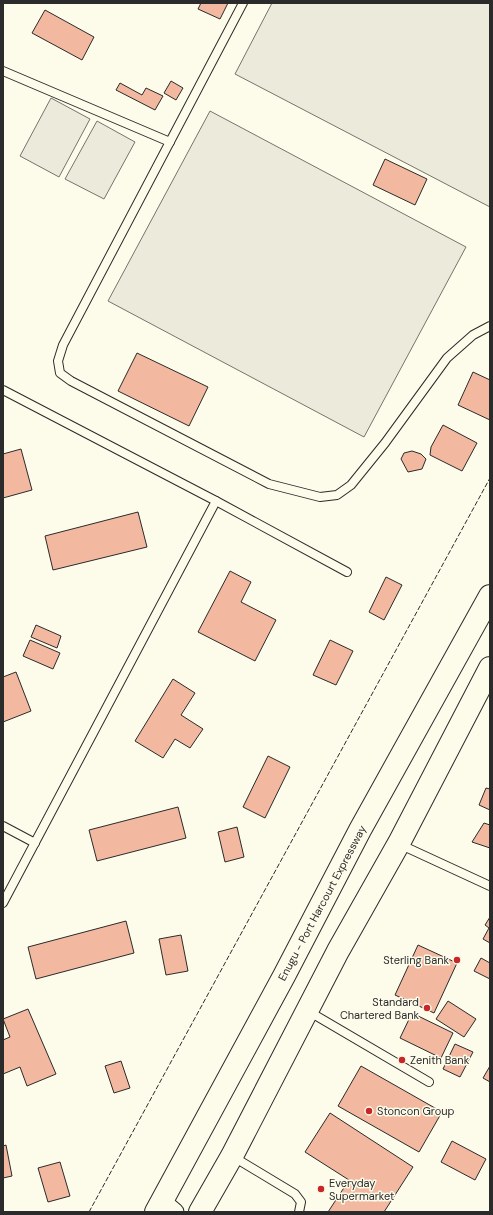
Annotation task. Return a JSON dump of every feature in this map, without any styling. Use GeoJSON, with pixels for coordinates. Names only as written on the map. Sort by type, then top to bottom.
{"type":"FeatureCollection","features":[{"type":"Feature","properties":{"kind":"highway","name":"Enugu - Port Harcourt Expressway"},"geometry":{"type":"LineString","coordinates":[[164,1208],[364,823],[490,596]]}},
{"type":"Feature","properties":{"kind":"highway"},"geometry":{"type":"LineString","coordinates":[[200,1212],[232,1156],[338,951],[399,843],[489,672]]}},
{"type":"Feature","properties":{"kind":"lane"},"geometry":{"type":"LineString","coordinates":[[243,3],[63,345],[58,361],[60,373],[71,381],[269,484],[320,497],[337,495],[351,485],[385,443],[447,358],[474,335],[490,326]]}},
{"type":"Feature","properties":{"kind":"lane"},"geometry":{"type":"LineString","coordinates":[[3,71],[170,142]]}},
{"type":"Feature","properties":{"kind":"lane"},"geometry":{"type":"LineString","coordinates":[[3,390],[216,501],[347,572]]}},
{"type":"Feature","properties":{"kind":"lane"},"geometry":{"type":"LineString","coordinates":[[3,903],[216,501]]}},
{"type":"Feature","properties":{"kind":"lane"},"geometry":{"type":"LineString","coordinates":[[3,826],[35,843]]}},
{"type":"Feature","properties":{"kind":"lane"},"geometry":{"type":"LineString","coordinates":[[399,843],[490,886]]}},
{"type":"Feature","properties":{"kind":"lane"},"geometry":{"type":"LineString","coordinates":[[307,1011],[429,1082]]}},
{"type":"Feature","properties":{"kind":"lane"},"geometry":{"type":"LineString","coordinates":[[232,1156],[295,1194],[301,1202],[299,1212]]}},
{"type":"Feature","properties":{"kind":"shaded area"},"geometry":{"type":"Polygon","coordinates":[[[272,3],[490,3],[490,207],[235,74],[272,3]]]}},
{"type":"Feature","properties":{"kind":"shaded area"},"geometry":{"type":"Polygon","coordinates":[[[51,98],[90,119],[59,177],[20,156],[51,98]]]}},
{"type":"Feature","properties":{"kind":"shaded area"},"geometry":{"type":"Polygon","coordinates":[[[210,111],[466,247],[364,437],[108,301],[210,111]]]}},
{"type":"Feature","properties":{"kind":"shaded area"},"geometry":{"type":"Polygon","coordinates":[[[97,121],[135,142],[104,199],[65,179],[97,121]]]}},
{"type":"Feature","properties":{"kind":"building"},"geometry":{"type":"Polygon","coordinates":[[[201,3],[228,3],[220,19],[198,9],[201,3]]]}},
{"type":"Feature","properties":{"kind":"building"},"geometry":{"type":"Polygon","coordinates":[[[45,10],[94,37],[82,60],[32,33],[45,10]]]}},
{"type":"Feature","properties":{"kind":"building"},"geometry":{"type":"Polygon","coordinates":[[[171,81],[183,88],[176,100],[164,93],[171,81]]]}},
{"type":"Feature","properties":{"kind":"building"},"geometry":{"type":"Polygon","coordinates":[[[120,83],[142,95],[146,88],[163,96],[155,110],[116,90],[120,83]]]}},
{"type":"Feature","properties":{"kind":"building"},"geometry":{"type":"Polygon","coordinates":[[[385,159],[427,179],[415,205],[373,185],[385,159]]]}},
{"type":"Feature","properties":{"kind":"building"},"geometry":{"type":"Polygon","coordinates":[[[137,353],[208,387],[189,426],[118,391],[137,353]]]}},
{"type":"Feature","properties":{"kind":"building"},"geometry":{"type":"Polygon","coordinates":[[[473,372],[490,380],[490,420],[458,405],[473,372]]]}},
{"type":"Feature","properties":{"kind":"building"},"geometry":{"type":"Polygon","coordinates":[[[443,425],[477,443],[462,471],[430,455],[431,447],[443,425]]]}},
{"type":"Feature","properties":{"kind":"building"},"geometry":{"type":"Polygon","coordinates":[[[21,449],[32,490],[3,498],[3,454],[21,449]]]}},
{"type":"Feature","properties":{"kind":"building"},"geometry":{"type":"Polygon","coordinates":[[[412,451],[421,454],[426,459],[422,469],[408,472],[401,459],[404,453],[412,451]]]}},
{"type":"Feature","properties":{"kind":"building"},"geometry":{"type":"Polygon","coordinates":[[[138,512],[147,547],[53,570],[45,536],[138,512]]]}},
{"type":"Feature","properties":{"kind":"building"},"geometry":{"type":"Polygon","coordinates":[[[230,571],[251,582],[241,602],[276,620],[255,661],[198,632],[230,571]]]}},
{"type":"Feature","properties":{"kind":"building"},"geometry":{"type":"Polygon","coordinates":[[[386,577],[402,585],[384,620],[369,612],[386,577]]]}},
{"type":"Feature","properties":{"kind":"building"},"geometry":{"type":"Polygon","coordinates":[[[36,625],[61,636],[57,648],[31,637],[36,625]]]}},
{"type":"Feature","properties":{"kind":"building"},"geometry":{"type":"Polygon","coordinates":[[[30,640],[60,653],[53,669],[23,656],[30,640]]]}},
{"type":"Feature","properties":{"kind":"building"},"geometry":{"type":"Polygon","coordinates":[[[330,640],[353,651],[336,685],[313,675],[330,640]]]}},
{"type":"Feature","properties":{"kind":"building"},"geometry":{"type":"Polygon","coordinates":[[[16,672],[31,711],[3,722],[3,677],[16,672]]]}},
{"type":"Feature","properties":{"kind":"building"},"geometry":{"type":"Polygon","coordinates":[[[173,679],[195,693],[181,715],[203,729],[190,748],[175,739],[163,758],[135,741],[173,679]]]}},
{"type":"Feature","properties":{"kind":"building"},"geometry":{"type":"Polygon","coordinates":[[[268,756],[290,767],[265,818],[243,807],[268,756]]]}},
{"type":"Feature","properties":{"kind":"building"},"geometry":{"type":"Polygon","coordinates":[[[486,788],[490,789],[490,810],[479,805],[486,788]]]}},
{"type":"Feature","properties":{"kind":"building"},"geometry":{"type":"Polygon","coordinates":[[[178,807],[186,838],[97,861],[89,830],[178,807]]]}},
{"type":"Feature","properties":{"kind":"building"},"geometry":{"type":"Polygon","coordinates":[[[484,823],[490,825],[490,848],[472,842],[484,823]]]}},
{"type":"Feature","properties":{"kind":"building"},"geometry":{"type":"Polygon","coordinates":[[[237,827],[244,857],[225,862],[218,832],[237,827]]]}},
{"type":"Feature","properties":{"kind":"building"},"geometry":{"type":"Polygon","coordinates":[[[490,917],[490,943],[483,939],[489,928],[485,925],[490,917]]]}},
{"type":"Feature","properties":{"kind":"building"},"geometry":{"type":"Polygon","coordinates":[[[126,921],[134,953],[36,979],[28,947],[126,921]]]}},
{"type":"Feature","properties":{"kind":"building"},"geometry":{"type":"Polygon","coordinates":[[[181,935],[188,971],[166,975],[159,939],[181,935]]]}},
{"type":"Feature","properties":{"kind":"building"},"geometry":{"type":"Polygon","coordinates":[[[418,945],[457,963],[434,1013],[395,995],[418,945]]]}},
{"type":"Feature","properties":{"kind":"building"},"geometry":{"type":"Polygon","coordinates":[[[481,958],[490,963],[490,979],[474,971],[481,958]]]}},
{"type":"Feature","properties":{"kind":"building"},"geometry":{"type":"Polygon","coordinates":[[[448,1001],[476,1019],[464,1037],[436,1019],[448,1001]]]}},
{"type":"Feature","properties":{"kind":"building"},"geometry":{"type":"Polygon","coordinates":[[[28,1009],[56,1074],[27,1086],[20,1067],[3,1074],[3,1040],[10,1037],[3,1019],[28,1009]]]}},
{"type":"Feature","properties":{"kind":"building"},"geometry":{"type":"Polygon","coordinates":[[[412,1013],[453,1033],[441,1058],[400,1038],[412,1013]]]}},
{"type":"Feature","properties":{"kind":"building"},"geometry":{"type":"Polygon","coordinates":[[[455,1044],[473,1052],[460,1077],[443,1069],[455,1044]]]}},
{"type":"Feature","properties":{"kind":"building"},"geometry":{"type":"Polygon","coordinates":[[[121,1061],[130,1088],[114,1093],[105,1066],[121,1061]]]}},
{"type":"Feature","properties":{"kind":"building"},"geometry":{"type":"Polygon","coordinates":[[[361,1066],[442,1112],[419,1152],[338,1106],[361,1066]]]}},
{"type":"Feature","properties":{"kind":"building"},"geometry":{"type":"Polygon","coordinates":[[[490,1066],[490,1082],[483,1078],[490,1066]]]}},
{"type":"Feature","properties":{"kind":"building"},"geometry":{"type":"Polygon","coordinates":[[[330,1113],[413,1167],[384,1212],[328,1212],[349,1180],[305,1152],[330,1113]]]}},
{"type":"Feature","properties":{"kind":"building"},"geometry":{"type":"Polygon","coordinates":[[[452,1141],[486,1159],[475,1180],[441,1162],[452,1141]]]}},
{"type":"Feature","properties":{"kind":"building"},"geometry":{"type":"Polygon","coordinates":[[[6,1145],[12,1176],[3,1178],[3,1146],[6,1145]]]}},
{"type":"Feature","properties":{"kind":"building"},"geometry":{"type":"Polygon","coordinates":[[[60,1162],[70,1196],[48,1202],[38,1168],[60,1162]]]}},
{"type":"Feature","properties":{"kind":"fence"},"geometry":{"type":"LineString","coordinates":[[89,1212],[490,478]]}},
{"type":"Feature","properties":{"kind":"place","name":"Sterling Bank"},"geometry":{"type":"Point","coordinates":[457,960]}},
{"type":"Feature","properties":{"kind":"place","name":"Standard Chartered Bank"},"geometry":{"type":"Point","coordinates":[427,1008]}},
{"type":"Feature","properties":{"kind":"place","name":"Zenith Bank"},"geometry":{"type":"Point","coordinates":[402,1060]}},
{"type":"Feature","properties":{"kind":"place","name":"Stoncon Group"},"geometry":{"type":"Point","coordinates":[369,1111]}},
{"type":"Feature","properties":{"kind":"place","name":"Everyday Supermarket"},"geometry":{"type":"Point","coordinates":[321,1189]}}]}
